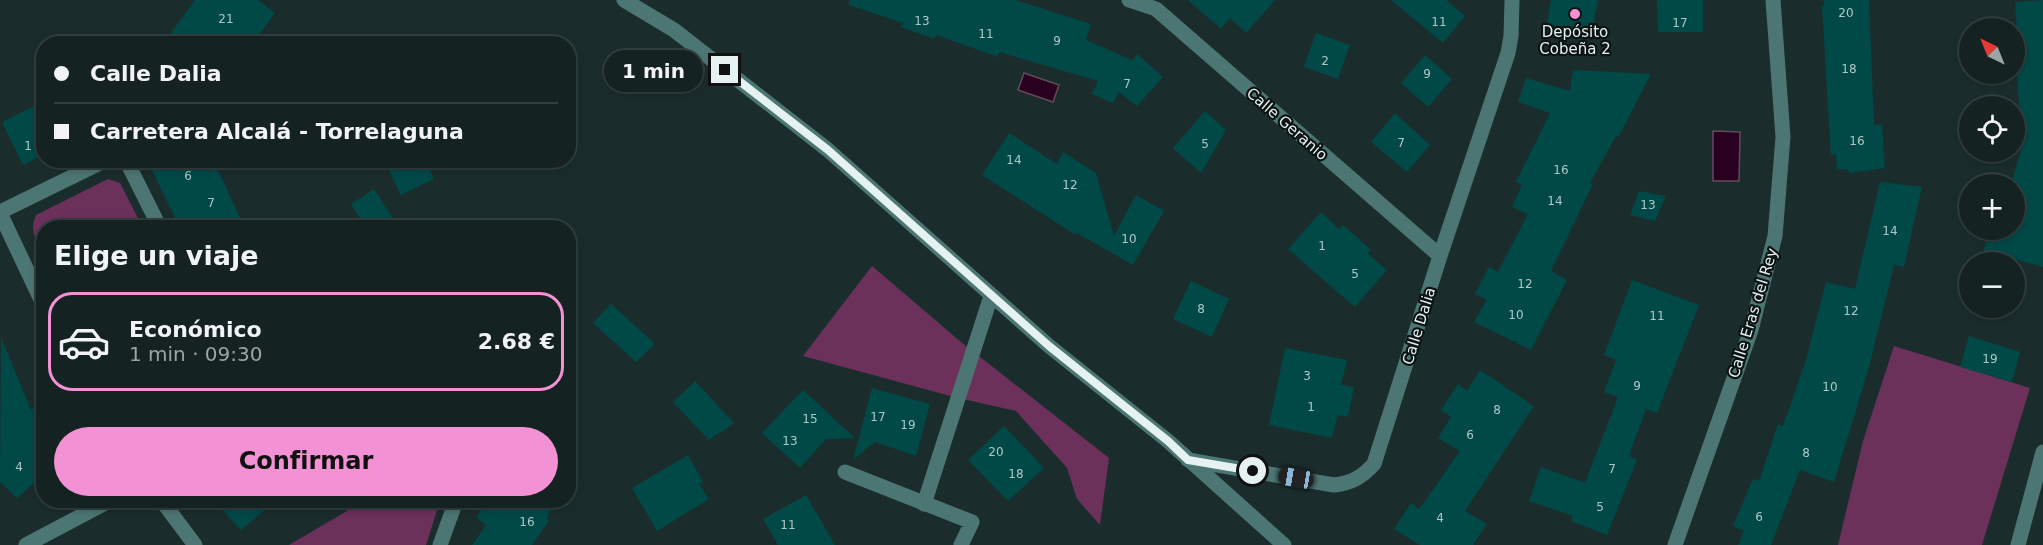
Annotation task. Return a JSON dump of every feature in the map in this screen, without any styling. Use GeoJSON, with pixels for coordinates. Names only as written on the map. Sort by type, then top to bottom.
{"type":"FeatureCollection","features":[{"type":"Feature","properties":{"kind":"street"},"geometry":{"type":"LineString","coordinates":[[624,0],[674,30],[828,150],[991,296],[1049,346],[1168,441],[1284,545]]}},
{"type":"Feature","properties":{"kind":"street","name":"Calle Geranio"},"geometry":{"type":"LineString","coordinates":[[1129,0],[1157,5],[1440,256]]}},
{"type":"Feature","properties":{"kind":"street","name":"Calle Dalia"},"geometry":{"type":"LineString","coordinates":[[1188,460],[1334,484],[1347,483],[1366,473],[1374,464],[1380,452],[1440,256],[1508,53],[1512,0]]}},
{"type":"Feature","properties":{"kind":"street","name":"Calle Eras del Rey"},"geometry":{"type":"LineString","coordinates":[[1675,545],[1751,330],[1775,236],[1783,137],[1773,0]]}},
{"type":"Feature","properties":{"kind":"street"},"geometry":{"type":"LineString","coordinates":[[36,289],[0,213],[90,168]]}},
{"type":"Feature","properties":{"kind":"street"},"geometry":{"type":"LineString","coordinates":[[130,168],[156,220]]}},
{"type":"Feature","properties":{"kind":"street"},"geometry":{"type":"LineString","coordinates":[[924,504],[991,296]]}},
{"type":"Feature","properties":{"kind":"street"},"geometry":{"type":"LineString","coordinates":[[2018,545],[2043,452]]}},
{"type":"Feature","properties":{"kind":"street"},"geometry":{"type":"LineString","coordinates":[[845,472],[972,522],[961,545]]}},
{"type":"Feature","properties":{"kind":"street"},"geometry":{"type":"LineString","coordinates":[[26,545],[96,508]]}},
{"type":"Feature","properties":{"kind":"street"},"geometry":{"type":"LineString","coordinates":[[167,508],[195,545]]}},
{"type":"Feature","properties":{"kind":"street"},"geometry":{"type":"LineString","coordinates":[[440,545],[453,508]]}},
{"type":"Feature","properties":{"kind":"shaded area"},"geometry":{"type":"Polygon","coordinates":[[[1024,73],[1059,85],[1053,102],[1018,90],[1024,73]]]}},
{"type":"Feature","properties":{"kind":"shaded area"},"geometry":{"type":"Polygon","coordinates":[[[1713,131],[1740,132],[1739,181],[1713,181],[1713,131]]]}},
{"type":"Feature","properties":{"kind":"shaded area"},"geometry":{"type":"Polygon","coordinates":[[[108,179],[120,183],[139,220],[36,220],[36,240],[33,226],[36,215],[108,179]]]}},
{"type":"Feature","properties":{"kind":"shaded area"},"geometry":{"type":"Polygon","coordinates":[[[872,266],[961,342],[1109,458],[1100,525],[1077,499],[1067,468],[1016,411],[954,397],[803,356],[872,266]]]}},
{"type":"Feature","properties":{"kind":"shaded area"},"geometry":{"type":"Polygon","coordinates":[[[1894,346],[2030,388],[1982,545],[1838,545],[1863,441],[1894,346]]]}},
{"type":"Feature","properties":{"kind":"shaded area"},"geometry":{"type":"Polygon","coordinates":[[[352,508],[438,508],[426,545],[289,545],[352,508]]]}},
{"type":"Feature","properties":{"kind":"building"},"geometry":{"type":"Polygon","coordinates":[[[195,0],[258,0],[275,13],[258,36],[248,33],[246,36],[169,36],[195,0]]]}},
{"type":"Feature","properties":{"kind":"building"},"geometry":{"type":"Polygon","coordinates":[[[849,0],[1015,0],[1091,24],[1086,40],[1132,60],[1137,54],[1163,77],[1137,106],[1119,92],[1113,103],[1092,94],[1098,81],[999,52],[998,57],[936,35],[934,39],[901,27],[903,23],[849,5],[849,0]]]}},
{"type":"Feature","properties":{"kind":"building"},"geometry":{"type":"Polygon","coordinates":[[[1188,0],[1275,0],[1246,33],[1230,18],[1221,29],[1188,0]]]}},
{"type":"Feature","properties":{"kind":"building"},"geometry":{"type":"Polygon","coordinates":[[[1391,0],[1446,0],[1465,16],[1443,43],[1391,0]]]}},
{"type":"Feature","properties":{"kind":"building","name":"Depósito Cobeña 2"},"geometry":{"type":"Polygon","coordinates":[[[1551,0],[1598,0],[1592,32],[1547,24],[1551,0]]]}},
{"type":"Feature","properties":{"kind":"building"},"geometry":{"type":"Polygon","coordinates":[[[1657,0],[1703,0],[1703,32],[1658,32],[1657,0]]]}},
{"type":"Feature","properties":{"kind":"building"},"geometry":{"type":"Polygon","coordinates":[[[1824,0],[1869,0],[1874,125],[1882,124],[1885,168],[1850,173],[1847,169],[1837,170],[1836,154],[1831,155],[1822,6],[1824,6],[1824,0]]]}},
{"type":"Feature","properties":{"kind":"building"},"geometry":{"type":"Polygon","coordinates":[[[2043,0],[2043,267],[2025,262],[2025,252],[1983,252],[1987,240],[2025,240],[2025,174],[2014,174],[2018,162],[2025,162],[2025,96],[2019,96],[2018,84],[2025,84],[2025,18],[2016,18],[2015,2],[2043,0]]]}},
{"type":"Feature","properties":{"kind":"building"},"geometry":{"type":"Polygon","coordinates":[[[1316,33],[1350,45],[1338,79],[1304,67],[1316,33]]]}},
{"type":"Feature","properties":{"kind":"building"},"geometry":{"type":"Polygon","coordinates":[[[1425,55],[1452,79],[1428,107],[1401,83],[1425,55]]]}},
{"type":"Feature","properties":{"kind":"building"},"geometry":{"type":"Polygon","coordinates":[[[1573,70],[1651,74],[1619,136],[1616,136],[1590,183],[1593,184],[1551,271],[1567,280],[1531,350],[1474,322],[1487,300],[1475,294],[1489,267],[1498,272],[1528,214],[1512,207],[1522,185],[1516,182],[1550,113],[1518,102],[1526,78],[1570,91],[1573,70]]]}},
{"type":"Feature","properties":{"kind":"building"},"geometry":{"type":"Polygon","coordinates":[[[36,105],[36,159],[23,165],[2,122],[36,105]]]}},
{"type":"Feature","properties":{"kind":"building"},"geometry":{"type":"Polygon","coordinates":[[[1205,111],[1226,130],[1201,173],[1173,148],[1205,111]]]}},
{"type":"Feature","properties":{"kind":"building"},"geometry":{"type":"Polygon","coordinates":[[[1395,113],[1430,145],[1407,172],[1371,142],[1395,113]]]}},
{"type":"Feature","properties":{"kind":"building"},"geometry":{"type":"Polygon","coordinates":[[[1009,133],[1057,164],[1063,152],[1096,173],[1114,236],[1136,195],[1164,211],[1133,265],[1077,233],[1076,235],[982,175],[1009,133]]]}},
{"type":"Feature","properties":{"kind":"building"},"geometry":{"type":"Polygon","coordinates":[[[151,168],[217,168],[241,220],[176,220],[151,168]]]}},
{"type":"Feature","properties":{"kind":"building"},"geometry":{"type":"Polygon","coordinates":[[[388,168],[429,168],[434,179],[401,195],[388,168]]]}},
{"type":"Feature","properties":{"kind":"building"},"geometry":{"type":"Polygon","coordinates":[[[1880,182],[1922,187],[1904,267],[1894,265],[1870,364],[1834,482],[1800,470],[1771,545],[1738,545],[1744,531],[1733,526],[1753,479],[1759,481],[1778,424],[1783,426],[1806,360],[1826,282],[1855,289],[1880,182]]]}},
{"type":"Feature","properties":{"kind":"building"},"geometry":{"type":"Polygon","coordinates":[[[374,189],[394,220],[361,220],[351,204],[374,189]]]}},
{"type":"Feature","properties":{"kind":"building"},"geometry":{"type":"Polygon","coordinates":[[[1639,191],[1666,196],[1655,221],[1630,215],[1639,191]]]}},
{"type":"Feature","properties":{"kind":"building"},"geometry":{"type":"Polygon","coordinates":[[[1321,212],[1339,229],[1343,225],[1359,239],[1371,250],[1367,253],[1387,270],[1355,307],[1288,249],[1321,212]]]}},
{"type":"Feature","properties":{"kind":"building"},"geometry":{"type":"Polygon","coordinates":[[[1632,280],[1699,305],[1657,413],[1646,409],[1629,456],[1637,460],[1607,535],[1571,521],[1573,516],[1529,501],[1541,467],[1585,483],[1618,397],[1604,392],[1616,360],[1604,355],[1632,280]]]}},
{"type":"Feature","properties":{"kind":"building"},"geometry":{"type":"Polygon","coordinates":[[[1191,281],[1229,299],[1212,337],[1173,319],[1191,281]]]}},
{"type":"Feature","properties":{"kind":"building"},"geometry":{"type":"Polygon","coordinates":[[[611,304],[655,344],[636,362],[593,323],[611,304]]]}},
{"type":"Feature","properties":{"kind":"building"},"geometry":{"type":"Polygon","coordinates":[[[1969,336],[2020,352],[2012,382],[1960,367],[1969,336]]]}},
{"type":"Feature","properties":{"kind":"building"},"geometry":{"type":"Polygon","coordinates":[[[1,337],[31,410],[36,406],[36,481],[17,498],[0,482],[1,337]]]}},
{"type":"Feature","properties":{"kind":"building"},"geometry":{"type":"Polygon","coordinates":[[[1285,348],[1347,360],[1341,385],[1354,387],[1348,417],[1338,415],[1332,438],[1269,425],[1285,348]]]}},
{"type":"Feature","properties":{"kind":"building"},"geometry":{"type":"Polygon","coordinates":[[[1480,370],[1534,406],[1465,511],[1487,524],[1473,545],[1420,545],[1394,529],[1411,503],[1419,509],[1460,451],[1438,438],[1451,417],[1441,410],[1458,384],[1467,391],[1480,370]]]}},
{"type":"Feature","properties":{"kind":"building"},"geometry":{"type":"Polygon","coordinates":[[[695,381],[734,423],[709,440],[673,402],[695,381]]]}},
{"type":"Feature","properties":{"kind":"building"},"geometry":{"type":"Polygon","coordinates":[[[872,388],[930,404],[916,456],[875,442],[853,460],[872,388]]]}},
{"type":"Feature","properties":{"kind":"building"},"geometry":{"type":"Polygon","coordinates":[[[803,390],[855,438],[826,439],[800,468],[762,433],[803,390]]]}},
{"type":"Feature","properties":{"kind":"building"},"geometry":{"type":"Polygon","coordinates":[[[1004,426],[1044,468],[1008,501],[968,460],[1004,426]]]}},
{"type":"Feature","properties":{"kind":"building"},"geometry":{"type":"Polygon","coordinates":[[[688,455],[703,482],[699,484],[709,499],[657,531],[632,488],[688,455]]]}},
{"type":"Feature","properties":{"kind":"building"},"geometry":{"type":"Polygon","coordinates":[[[806,495],[835,545],[778,545],[763,519],[806,495]]]}},
{"type":"Feature","properties":{"kind":"building"},"geometry":{"type":"Polygon","coordinates":[[[221,508],[267,508],[241,530],[221,508]]]}},
{"type":"Feature","properties":{"kind":"building"},"geometry":{"type":"Polygon","coordinates":[[[481,508],[552,508],[547,518],[549,521],[532,545],[472,545],[486,525],[477,518],[481,508]]]}},
{"type":"Feature","properties":{"kind":"place","name":"Depósito Cobeña 2"},"geometry":{"type":"Point","coordinates":[1575,14]}},
{"type":"Feature","properties":{"kind":"route"},"geometry":{"type":"LineString","coordinates":[[725,70],[828,150],[1049,346],[1168,441],[1188,460],[1253,471]]}}]}
